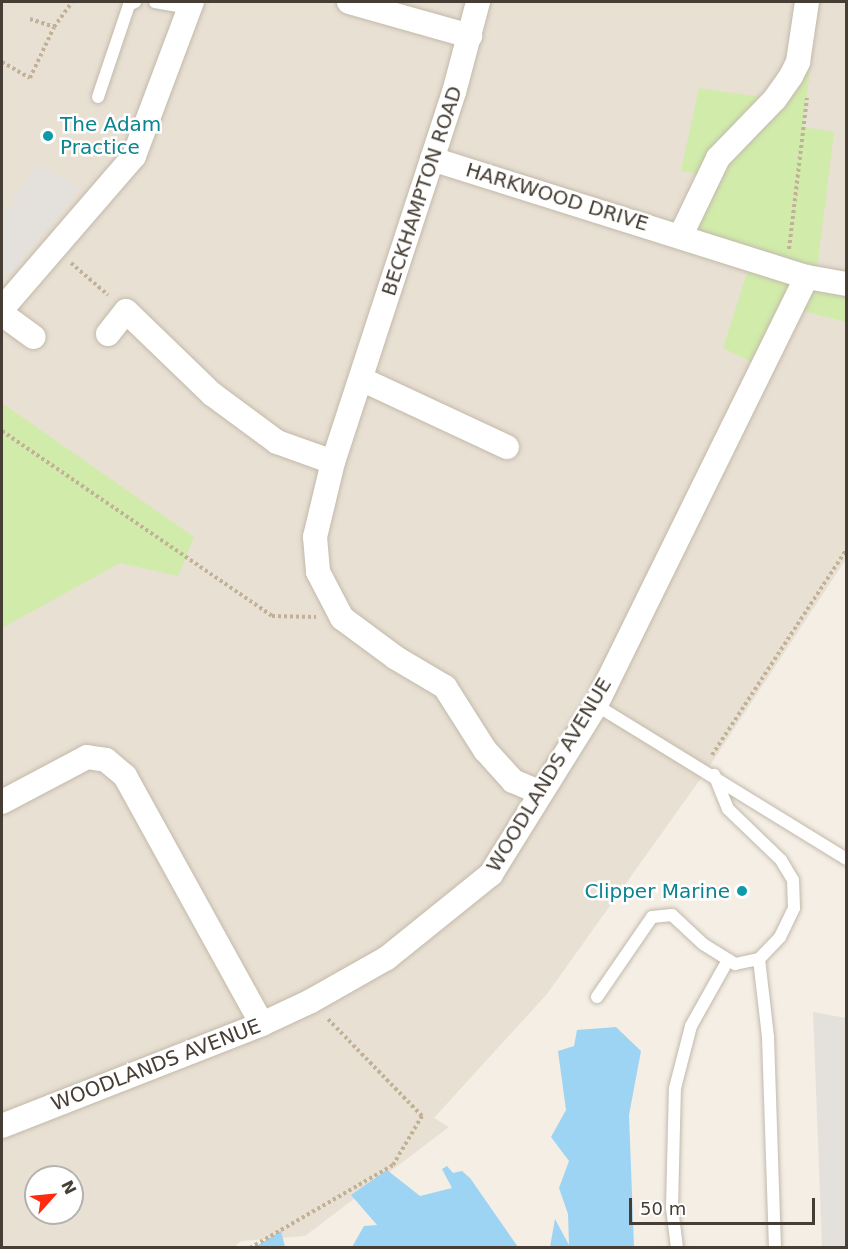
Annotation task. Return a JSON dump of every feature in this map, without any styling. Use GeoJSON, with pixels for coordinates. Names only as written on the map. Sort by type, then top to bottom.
{"type":"FeatureCollection","features":[{"type":"Feature","properties":{"kind":"street"},"geometry":{"type":"LineString","coordinates":[[349,2],[470,36]]}},
{"type":"Feature","properties":{"kind":"street","name":"BECKHAMPTON ROAD"},"geometry":{"type":"LineString","coordinates":[[478,2],[470,36],[432,159],[333,462],[315,537],[318,572],[342,618],[396,658],[445,687],[485,750],[513,781],[541,793]]}},
{"type":"Feature","properties":{"kind":"street"},"geometry":{"type":"LineString","coordinates":[[681,235],[718,158],[775,99],[791,76],[798,62],[807,2]]}},
{"type":"Feature","properties":{"kind":"street"},"geometry":{"type":"LineString","coordinates":[[34,337],[2,311],[134,156],[190,5]]}},
{"type":"Feature","properties":{"kind":"street","name":"HARKWOOD DRIVE"},"geometry":{"type":"LineString","coordinates":[[432,159],[797,273],[846,284]]}},
{"type":"Feature","properties":{"kind":"street","name":"WOODLANDS AVENUE"},"geometry":{"type":"LineString","coordinates":[[2,1126],[262,1024],[311,1001],[387,958],[491,874],[596,705],[797,273]]}},
{"type":"Feature","properties":{"kind":"street"},"geometry":{"type":"LineString","coordinates":[[108,334],[126,311],[212,394],[278,442],[333,462]]}},
{"type":"Feature","properties":{"kind":"street"},"geometry":{"type":"LineString","coordinates":[[361,379],[507,447]]}},
{"type":"Feature","properties":{"kind":"street"},"geometry":{"type":"LineString","coordinates":[[2,802],[87,757],[106,760],[125,776],[262,1024]]}},
{"type":"Feature","properties":{"kind":"lane"},"geometry":{"type":"LineString","coordinates":[[98,98],[129,5],[135,2]]}},
{"type":"Feature","properties":{"kind":"lane"},"geometry":{"type":"LineString","coordinates":[[155,2],[190,5]]}},
{"type":"Feature","properties":{"kind":"lane"},"geometry":{"type":"LineString","coordinates":[[596,705],[709,772],[846,859]]}},
{"type":"Feature","properties":{"kind":"lane"},"geometry":{"type":"LineString","coordinates":[[597,997],[652,917],[672,915],[703,944],[735,964],[759,959],[780,937],[794,908],[793,880],[781,860],[728,809],[709,772]]}},
{"type":"Feature","properties":{"kind":"lane"},"geometry":{"type":"LineString","coordinates":[[759,959],[768,1037],[775,1248]]}},
{"type":"Feature","properties":{"kind":"lane"},"geometry":{"type":"LineString","coordinates":[[677,1248],[672,1208],[675,1088],[691,1026],[728,960]]}},
{"type":"Feature","properties":{"kind":"path"},"geometry":{"type":"LineString","coordinates":[[2,62],[30,78],[54,27],[72,2]]}},
{"type":"Feature","properties":{"kind":"path"},"geometry":{"type":"LineString","coordinates":[[30,19],[54,27]]}},
{"type":"Feature","properties":{"kind":"path"},"geometry":{"type":"LineString","coordinates":[[797,273],[807,93]]}},
{"type":"Feature","properties":{"kind":"path"},"geometry":{"type":"LineString","coordinates":[[54,249],[126,311]]}},
{"type":"Feature","properties":{"kind":"path"},"geometry":{"type":"LineString","coordinates":[[2,431],[272,615],[342,618]]}},
{"type":"Feature","properties":{"kind":"path"},"geometry":{"type":"LineString","coordinates":[[709,772],[846,550]]}},
{"type":"Feature","properties":{"kind":"path"},"geometry":{"type":"LineString","coordinates":[[250,1248],[393,1165],[422,1116],[311,1001]]}},
{"type":"Feature","properties":{"kind":"shaded area"},"geometry":{"type":"Polygon","coordinates":[[[2,2],[846,2],[846,559],[709,767],[547,994],[434,1118],[449,1127],[305,1236],[241,1241],[233,1248],[2,1248],[2,2]]]}},
{"type":"Feature","properties":{"kind":"shaded area"},"geometry":{"type":"Polygon","coordinates":[[[36,164],[80,188],[11,274],[2,270],[2,207],[10,209],[36,164]]]}},
{"type":"Feature","properties":{"kind":"shaded area"},"geometry":{"type":"Polygon","coordinates":[[[813,1012],[846,1018],[846,1247],[822,1247],[813,1012]]]}},
{"type":"Feature","properties":{"kind":"green space"},"geometry":{"type":"Polygon","coordinates":[[[798,62],[810,70],[803,127],[834,132],[816,278],[846,284],[846,322],[791,308],[762,367],[723,348],[752,258],[681,235],[706,176],[681,171],[699,88],[775,99],[798,62]]]}},
{"type":"Feature","properties":{"kind":"green space"},"geometry":{"type":"Polygon","coordinates":[[[2,403],[194,537],[178,576],[120,563],[2,628],[2,403]]]}},
{"type":"Feature","properties":{"kind":"water"},"geometry":{"type":"Polygon","coordinates":[[[616,1027],[641,1051],[629,1115],[634,1247],[550,1247],[555,1219],[569,1245],[568,1214],[559,1188],[569,1161],[551,1137],[566,1110],[558,1051],[574,1046],[577,1030],[616,1027]]]}},
{"type":"Feature","properties":{"kind":"water"},"geometry":{"type":"Polygon","coordinates":[[[447,1166],[453,1173],[462,1171],[470,1178],[518,1247],[352,1247],[364,1226],[377,1225],[351,1195],[387,1170],[420,1196],[452,1188],[442,1169],[447,1166]]]}},
{"type":"Feature","properties":{"kind":"water"},"geometry":{"type":"Polygon","coordinates":[[[281,1231],[285,1247],[255,1247],[281,1231]]]}},
{"type":"Feature","properties":{"kind":"place","name":"The Adam Practice"},"geometry":{"type":"Point","coordinates":[48,136]}},
{"type":"Feature","properties":{"kind":"place","name":"Clipper Marine"},"geometry":{"type":"Point","coordinates":[742,891]}}]}
